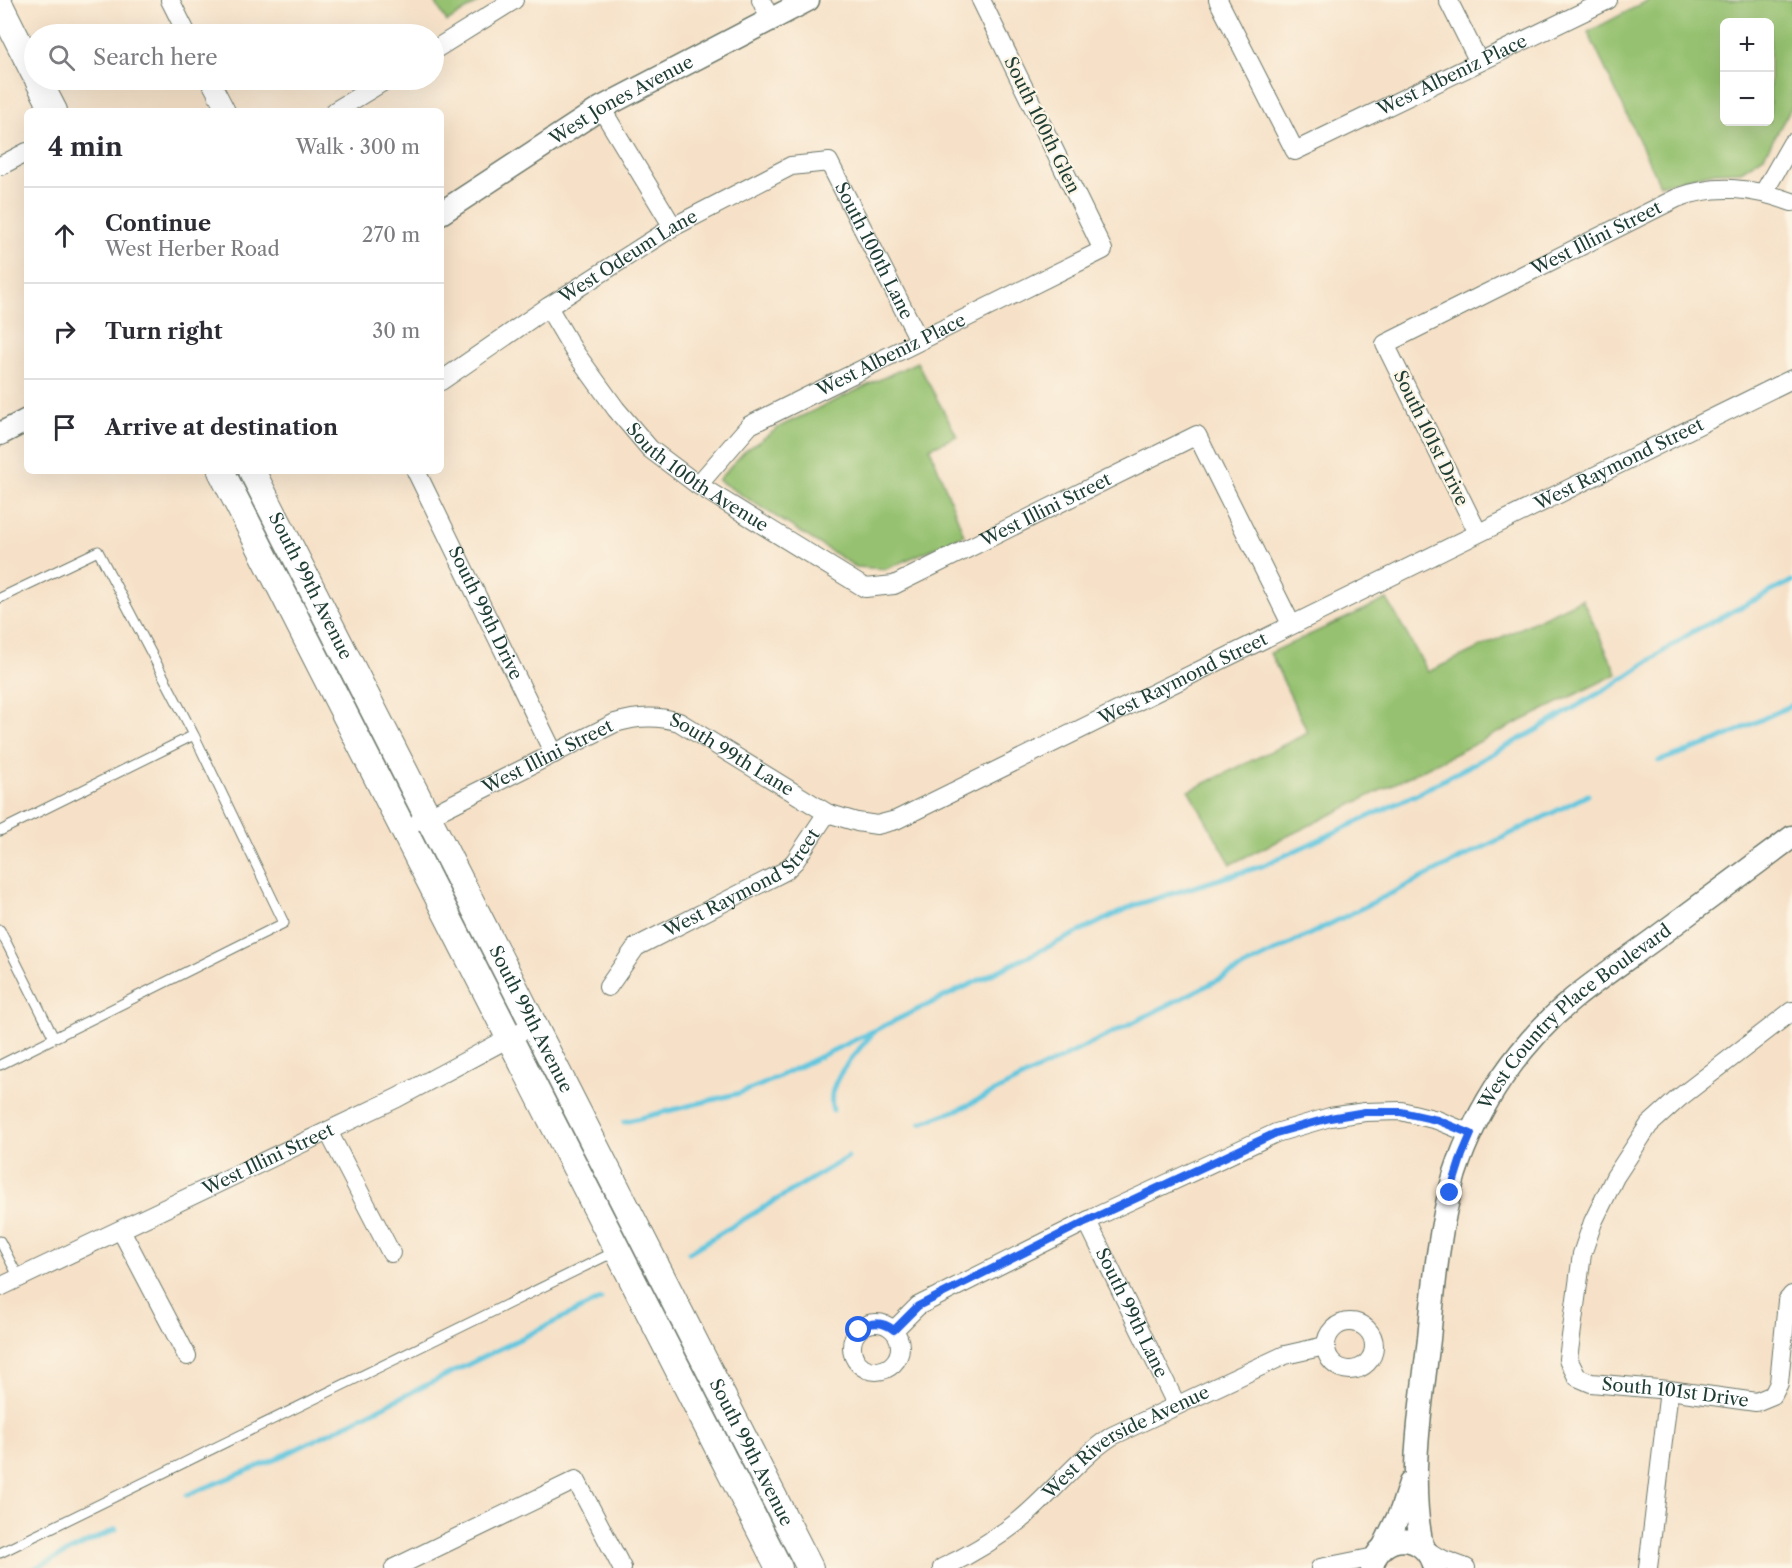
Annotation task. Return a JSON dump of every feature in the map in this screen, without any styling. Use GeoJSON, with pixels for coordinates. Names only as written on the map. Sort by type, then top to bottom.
{"type":"FeatureCollection","features":[{"type":"Feature","properties":{"kind":"main road"},"geometry":{"type":"LineString","coordinates":[[0,5],[24,53]]}},
{"type":"Feature","properties":{"kind":"main road"},"geometry":{"type":"LineString","coordinates":[[43,90],[52,108]]}},
{"type":"Feature","properties":{"kind":"main road","name":"South 99th Avenue"},"geometry":{"type":"LineString","coordinates":[[223,474],[779,1568]]}},
{"type":"Feature","properties":{"kind":"main road","name":"South 99th Avenue"},"geometry":{"type":"LineString","coordinates":[[254,474],[810,1568]]}},
{"type":"Feature","properties":{"kind":"street"},"geometry":{"type":"LineString","coordinates":[[170,0],[183,24]]}},
{"type":"Feature","properties":{"kind":"street"},"geometry":{"type":"LineString","coordinates":[[444,44],[514,0]]}},
{"type":"Feature","properties":{"kind":"street","name":"West Jones Avenue"},"geometry":{"type":"LineString","coordinates":[[444,211],[601,108],[765,10],[808,0]]}},
{"type":"Feature","properties":{"kind":"street","name":"South 100th Glen"},"geometry":{"type":"LineString","coordinates":[[981,0],[1103,250]]}},
{"type":"Feature","properties":{"kind":"street","name":"West Albeniz Place"},"geometry":{"type":"LineString","coordinates":[[1218,0],[1295,151],[1608,0]]}},
{"type":"Feature","properties":{"kind":"street"},"geometry":{"type":"LineString","coordinates":[[1448,0],[1479,62]]}},
{"type":"Feature","properties":{"kind":"street"},"geometry":{"type":"LineString","coordinates":[[215,90],[224,108]]}},
{"type":"Feature","properties":{"kind":"street"},"geometry":{"type":"LineString","coordinates":[[340,108],[370,90]]}},
{"type":"Feature","properties":{"kind":"street"},"geometry":{"type":"LineString","coordinates":[[601,108],[673,227]]}},
{"type":"Feature","properties":{"kind":"street"},"geometry":{"type":"LineString","coordinates":[[1764,192],[1792,143]]}},
{"type":"Feature","properties":{"kind":"street"},"geometry":{"type":"LineString","coordinates":[[0,166],[24,154]]}},
{"type":"Feature","properties":{"kind":"street","name":"West Odeum Lane"},"geometry":{"type":"LineString","coordinates":[[444,379],[548,307],[673,227],[791,166],[829,162]]}},
{"type":"Feature","properties":{"kind":"street","name":"South 100th Lane"},"geometry":{"type":"LineString","coordinates":[[829,162],[919,340]]}},
{"type":"Feature","properties":{"kind":"street","name":"West Illini Street"},"geometry":{"type":"LineString","coordinates":[[1385,344],[1693,192],[1715,188],[1764,192],[1792,202]]}},
{"type":"Feature","properties":{"kind":"street","name":"West Albeniz Place"},"geometry":{"type":"LineString","coordinates":[[698,485],[750,425],[1103,250]]}},
{"type":"Feature","properties":{"kind":"street","name":"South 100th Avenue"},"geometry":{"type":"LineString","coordinates":[[548,307],[574,351],[616,409],[650,450],[698,485],[865,588],[894,585]]}},
{"type":"Feature","properties":{"kind":"street","name":"South 101st Drive"},"geometry":{"type":"LineString","coordinates":[[1385,344],[1478,533]]}},
{"type":"Feature","properties":{"kind":"street","name":"West Raymond Street"},"geometry":{"type":"LineString","coordinates":[[608,987],[636,947],[785,871],[795,861],[827,813],[877,825],[896,820],[1792,379]]}},
{"type":"Feature","properties":{"kind":"street"},"geometry":{"type":"LineString","coordinates":[[0,434],[24,422]]}},
{"type":"Feature","properties":{"kind":"street","name":"West Illini Street"},"geometry":{"type":"LineString","coordinates":[[894,585],[1197,435],[1291,624]]}},
{"type":"Feature","properties":{"kind":"street","name":"South 99th Drive"},"geometry":{"type":"LineString","coordinates":[[417,474],[554,754]]}},
{"type":"Feature","properties":{"kind":"street","name":"South 99th Lane"},"geometry":{"type":"LineString","coordinates":[[629,719],[657,717],[679,722],[827,813]]}},
{"type":"Feature","properties":{"kind":"street","name":"West Illini Street"},"geometry":{"type":"LineString","coordinates":[[404,828],[615,723],[629,719]]}},
{"type":"Feature","properties":{"kind":"street","name":"West Country Place Boulevard"},"geometry":{"type":"LineString","coordinates":[[1427,1555],[1417,1515],[1415,1470],[1432,1306],[1445,1215],[1455,1173],[1488,1100],[1508,1069],[1536,1034],[1573,999],[1792,837]]}},
{"type":"Feature","properties":{"kind":"street","name":"South 101st Drive"},"geometry":{"type":"LineString","coordinates":[[1792,1011],[1679,1098],[1649,1125],[1615,1177],[1593,1222],[1582,1254],[1568,1359],[1576,1377],[1592,1383],[1669,1390],[1756,1402],[1773,1395],[1779,1383],[1787,1301],[1792,1295]]}},
{"type":"Feature","properties":{"kind":"street","name":"West Illini Street"},"geometry":{"type":"LineString","coordinates":[[0,1287],[397,1098],[533,1025]]}},
{"type":"Feature","properties":{"kind":"street"},"geometry":{"type":"LineString","coordinates":[[894,1330],[918,1306],[1087,1221],[1276,1133],[1330,1118],[1365,1112],[1401,1112],[1437,1120],[1471,1134]]}},
{"type":"Feature","properties":{"kind":"street"},"geometry":{"type":"LineString","coordinates":[[328,1131],[391,1253]]}},
{"type":"Feature","properties":{"kind":"street","name":"South 99th Lane"},"geometry":{"type":"LineString","coordinates":[[1087,1221],[1176,1404]]}},
{"type":"Feature","properties":{"kind":"street"},"geometry":{"type":"LineString","coordinates":[[121,1230],[187,1356]]}},
{"type":"Feature","properties":{"kind":"street","name":"West Riverside Avenue"},"geometry":{"type":"LineString","coordinates":[[942,1568],[965,1563],[984,1546],[1022,1519],[1092,1449],[1112,1436],[1285,1354],[1325,1346]]}},
{"type":"Feature","properties":{"kind":"street"},"geometry":{"type":"LineString","coordinates":[[1648,1568],[1669,1390]]}},
{"type":"Feature","properties":{"kind":"street","name":"West Country Place Boulevard"},"geometry":{"type":"LineString","coordinates":[[1377,1557],[1401,1511],[1415,1470]]}},
{"type":"Feature","properties":{"kind":"street"},"geometry":{"type":"LineString","coordinates":[[394,1568],[576,1480],[622,1568]]}},
{"type":"Feature","properties":{"kind":"street"},"geometry":{"type":"LineString","coordinates":[[1320,1568],[1377,1557],[1393,1542],[1403,1540],[1413,1542],[1427,1555],[1466,1568]]}},
{"type":"Feature","properties":{"kind":"lane"},"geometry":{"type":"LineString","coordinates":[[0,598],[98,551],[194,735],[284,923],[0,1065]]}},
{"type":"Feature","properties":{"kind":"lane"},"geometry":{"type":"LineString","coordinates":[[0,831],[194,735]]}},
{"type":"Feature","properties":{"kind":"lane"},"geometry":{"type":"LineString","coordinates":[[0,930],[54,1038]]}},
{"type":"Feature","properties":{"kind":"lane"},"geometry":{"type":"LineString","coordinates":[[0,1241],[19,1278]]}},
{"type":"Feature","properties":{"kind":"lane"},"geometry":{"type":"LineString","coordinates":[[0,1553],[606,1256],[625,1263]]}},
{"type":"Feature","properties":{"kind":"green space"},"geometry":{"type":"Polygon","coordinates":[[[434,0],[482,0],[447,22],[434,0]]]}},
{"type":"Feature","properties":{"kind":"green space"},"geometry":{"type":"Polygon","coordinates":[[[1649,0],[1792,0],[1792,106],[1764,156],[1741,171],[1715,172],[1660,185],[1588,32],[1649,0]]]}},
{"type":"Feature","properties":{"kind":"green space"},"geometry":{"type":"Polygon","coordinates":[[[917,362],[957,436],[930,448],[964,535],[886,569],[856,567],[718,480],[744,452],[781,426],[917,362]]]}},
{"type":"Feature","properties":{"kind":"green space"},"geometry":{"type":"Polygon","coordinates":[[[1387,599],[1428,672],[1582,599],[1617,674],[1231,864],[1189,791],[1308,733],[1270,653],[1387,599]]]}},
{"type":"Feature","properties":{"kind":"waterway"},"geometry":{"type":"LineString","coordinates":[[624,1122],[740,1093],[761,1085],[1135,905],[1262,866],[1415,795],[1533,732],[1618,682],[1692,632],[1792,581]]}},
{"type":"Feature","properties":{"kind":"waterway"},"geometry":{"type":"LineString","coordinates":[[1659,761],[1716,741],[1792,705]]}},
{"type":"Feature","properties":{"kind":"waterway"},"geometry":{"type":"LineString","coordinates":[[921,1123],[960,1109],[1588,795]]}},
{"type":"Feature","properties":{"kind":"waterway"},"geometry":{"type":"LineString","coordinates":[[833,1110],[831,1099],[837,1079],[873,1033]]}},
{"type":"Feature","properties":{"kind":"waterway"},"geometry":{"type":"LineString","coordinates":[[689,1252],[848,1157]]}},
{"type":"Feature","properties":{"kind":"waterway"},"geometry":{"type":"LineString","coordinates":[[187,1495],[274,1460],[601,1299]]}},
{"type":"Feature","properties":{"kind":"waterway"},"geometry":{"type":"LineString","coordinates":[[35,1568],[116,1529]]}},
{"type":"Feature","properties":{"kind":"route"},"geometry":{"type":"LineString","coordinates":[[859,1330],[873,1323],[888,1325],[894,1330],[918,1306],[1087,1221],[1276,1133],[1330,1118],[1365,1112],[1401,1112],[1437,1120],[1471,1134],[1455,1173],[1450,1193]]}}]}
